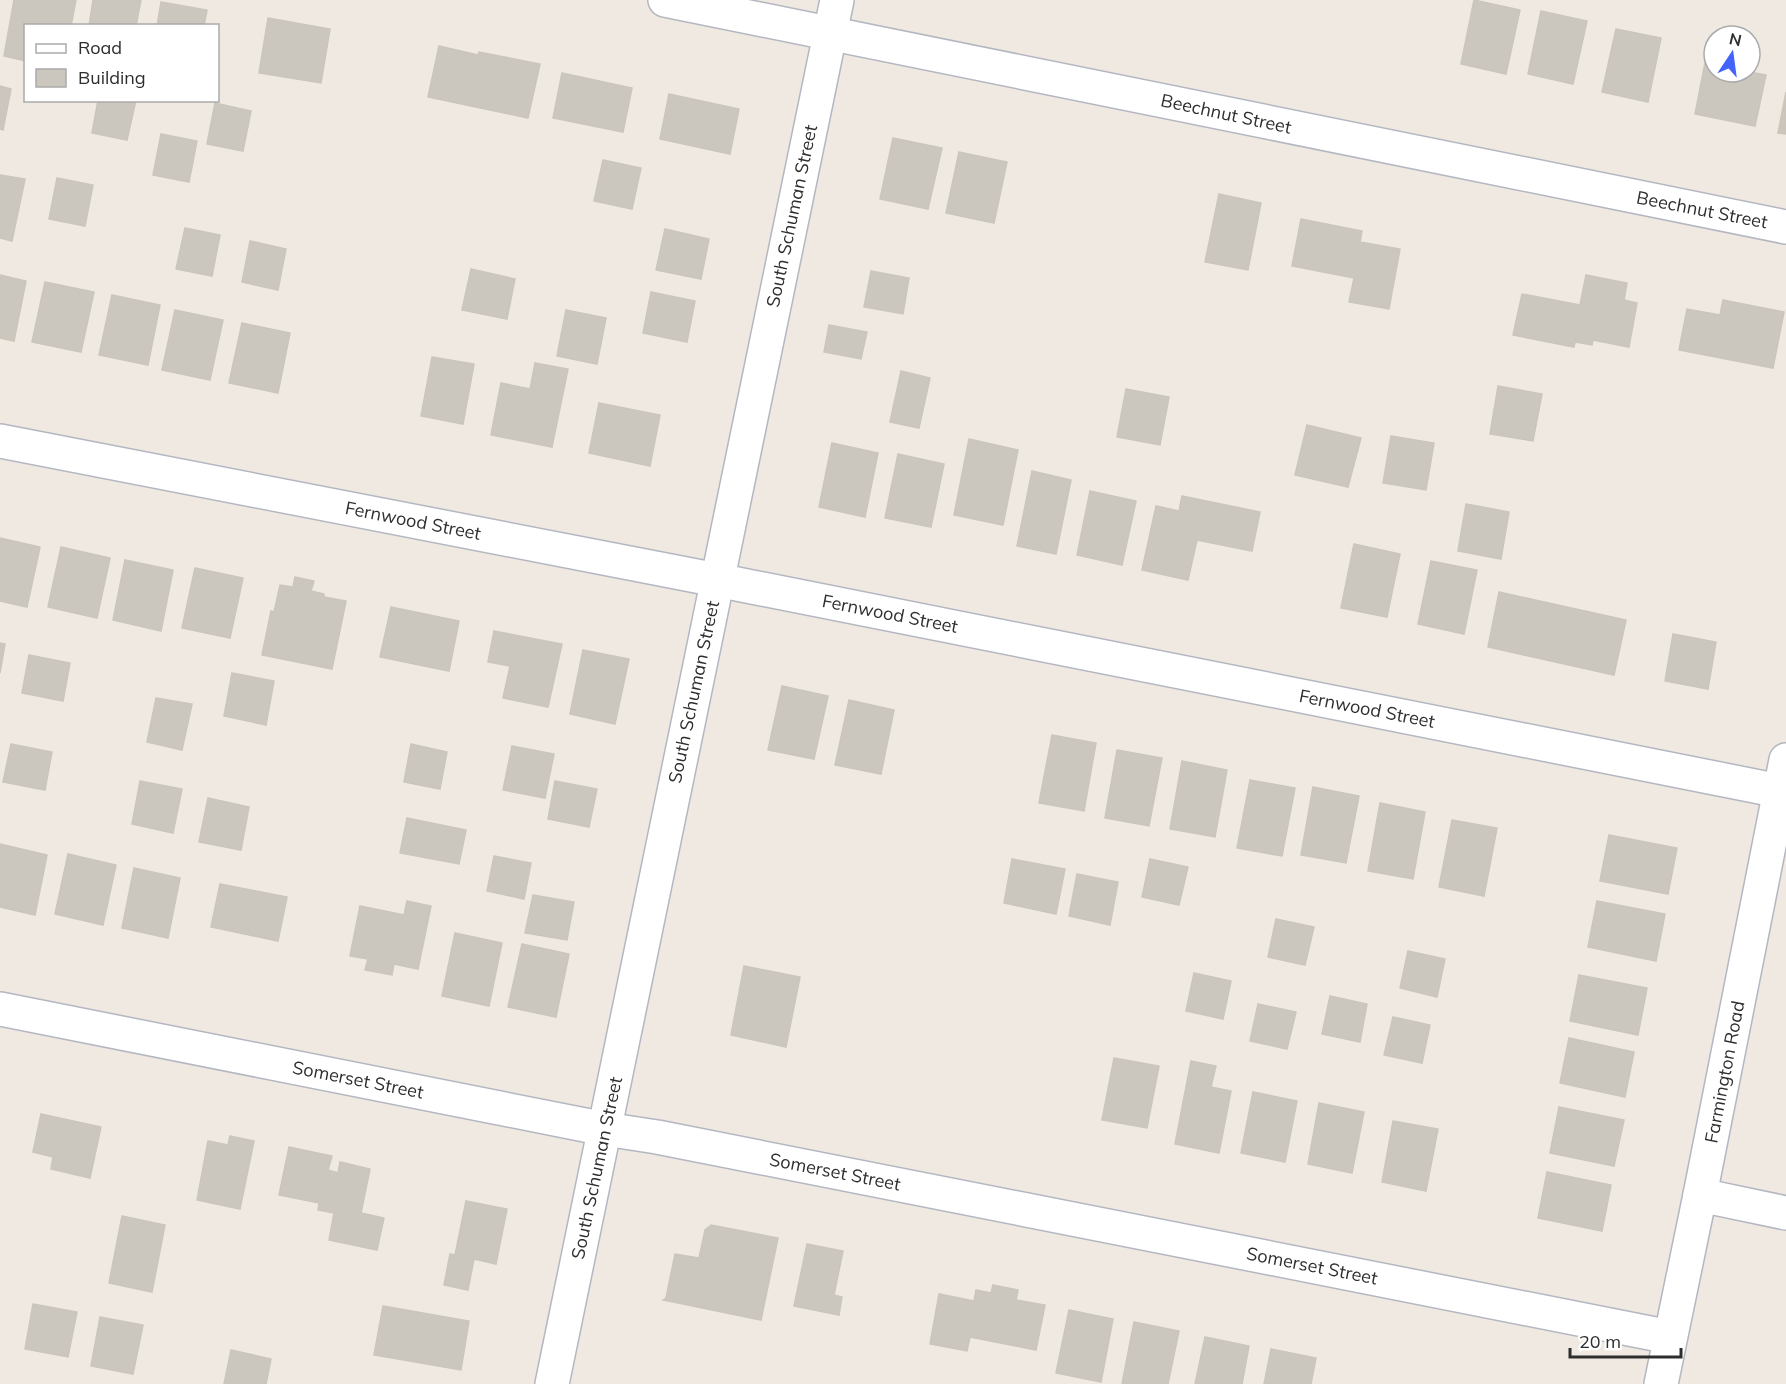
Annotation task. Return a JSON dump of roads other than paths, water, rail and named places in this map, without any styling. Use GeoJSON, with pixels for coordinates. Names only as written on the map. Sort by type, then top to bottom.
{"type":"FeatureCollection","features":[{"type":"Feature","properties":{"kind":"street","name":"Beechnut Street"},"geometry":{"type":"LineString","coordinates":[[665,0],[1786,227]]}},
{"type":"Feature","properties":{"kind":"street","name":"South Schuman Street"},"geometry":{"type":"LineString","coordinates":[[552,1384],[837,0]]}},
{"type":"Feature","properties":{"kind":"street","name":"Fernwood Street"},"geometry":{"type":"LineString","coordinates":[[0,441],[717,580],[1783,776]]}},
{"type":"Feature","properties":{"kind":"street","name":"Farmington Road"},"geometry":{"type":"LineString","coordinates":[[1661,1384],[1783,776]]}},
{"type":"Feature","properties":{"kind":"street","name":"Somerset Street"},"geometry":{"type":"LineString","coordinates":[[0,1009],[1670,1337]]}},
{"type":"Feature","properties":{"kind":"street"},"geometry":{"type":"LineString","coordinates":[[1700,1195],[1786,1213]]}}]}
